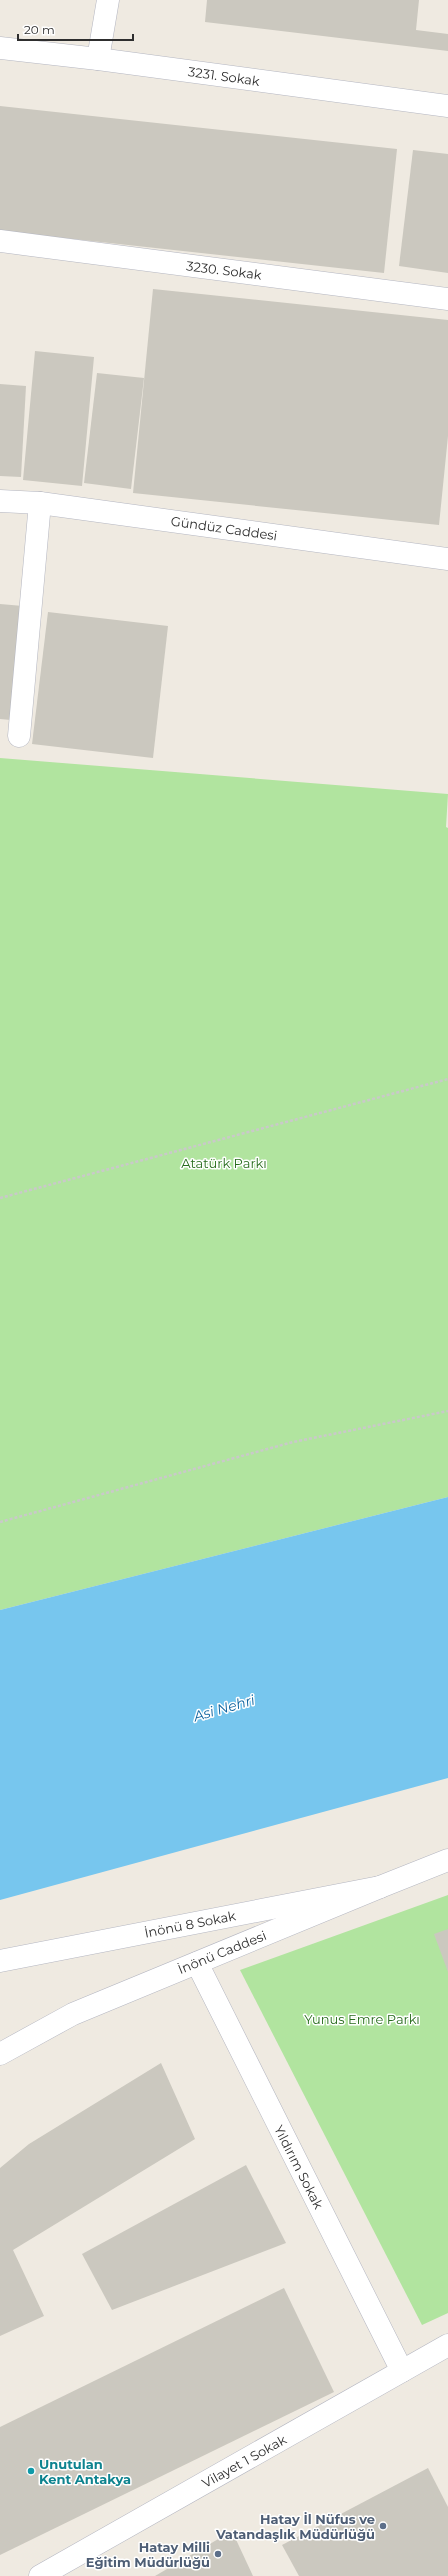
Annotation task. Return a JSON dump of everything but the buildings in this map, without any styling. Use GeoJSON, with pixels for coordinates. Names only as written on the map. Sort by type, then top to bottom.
{"type":"FeatureCollection","features":[{"type":"Feature","properties":{"kind":"street"},"geometry":{"type":"LineString","coordinates":[[98,59],[108,0]]}},
{"type":"Feature","properties":{"kind":"street","name":"3231. Sokak"},"geometry":{"type":"LineString","coordinates":[[0,48],[98,59],[448,106]]}},
{"type":"Feature","properties":{"kind":"street","name":"3230. Sokak"},"geometry":{"type":"LineString","coordinates":[[0,241],[448,299]]}},
{"type":"Feature","properties":{"kind":"street","name":"Gündüz Caddesi"},"geometry":{"type":"LineString","coordinates":[[0,501],[40,503],[448,559]]}},
{"type":"Feature","properties":{"kind":"street"},"geometry":{"type":"LineString","coordinates":[[19,736],[40,503]]}},
{"type":"Feature","properties":{"kind":"street","name":"İnönü Caddesi"},"geometry":{"type":"LineString","coordinates":[[0,2054],[73,2014],[448,1860]]}},
{"type":"Feature","properties":{"kind":"street","name":"İnönü 8 Sokak"},"geometry":{"type":"LineString","coordinates":[[0,1961],[380,1887]]}},
{"type":"Feature","properties":{"kind":"street","name":"Yıldırım Sokak"},"geometry":{"type":"LineString","coordinates":[[196,1963],[402,2371]]}},
{"type":"Feature","properties":{"kind":"street","name":"Vilayet 1 Sokak"},"geometry":{"type":"LineString","coordinates":[[40,2576],[448,2345]]}},
{"type":"Feature","properties":{"kind":"path"},"geometry":{"type":"LineString","coordinates":[[0,1198],[448,1079]]}},
{"type":"Feature","properties":{"kind":"path"},"geometry":{"type":"LineString","coordinates":[[0,1522],[293,1442],[448,1411]]}},
{"type":"Feature","properties":{"kind":"green space","name":"Atatürk Parkı"},"geometry":{"type":"Polygon","coordinates":[[[0,758],[448,794],[446,827],[448,828],[448,1497],[0,1610],[0,758]]]}},
{"type":"Feature","properties":{"kind":"green space","name":"Yunus Emre Parkı"},"geometry":{"type":"Polygon","coordinates":[[[448,1895],[448,2313],[422,2325],[240,1970],[448,1895]]]}},
{"type":"Feature","properties":{"kind":"water","name":"Asi Nehri"},"geometry":{"type":"Polygon","coordinates":[[[448,1497],[448,1778],[0,1900],[0,1610],[448,1497]]]}},
{"type":"Feature","properties":{"kind":"place","name":"Unutulan Kent Antakya"},"geometry":{"type":"Point","coordinates":[31,2471]}},
{"type":"Feature","properties":{"kind":"place","name":"Hatay İl Nüfus ve Vatandaşlık Müdürlüğü"},"geometry":{"type":"Point","coordinates":[383,2526]}},
{"type":"Feature","properties":{"kind":"place","name":"Hatay Milli Eğitim Müdürlüğü"},"geometry":{"type":"Point","coordinates":[218,2554]}}]}
